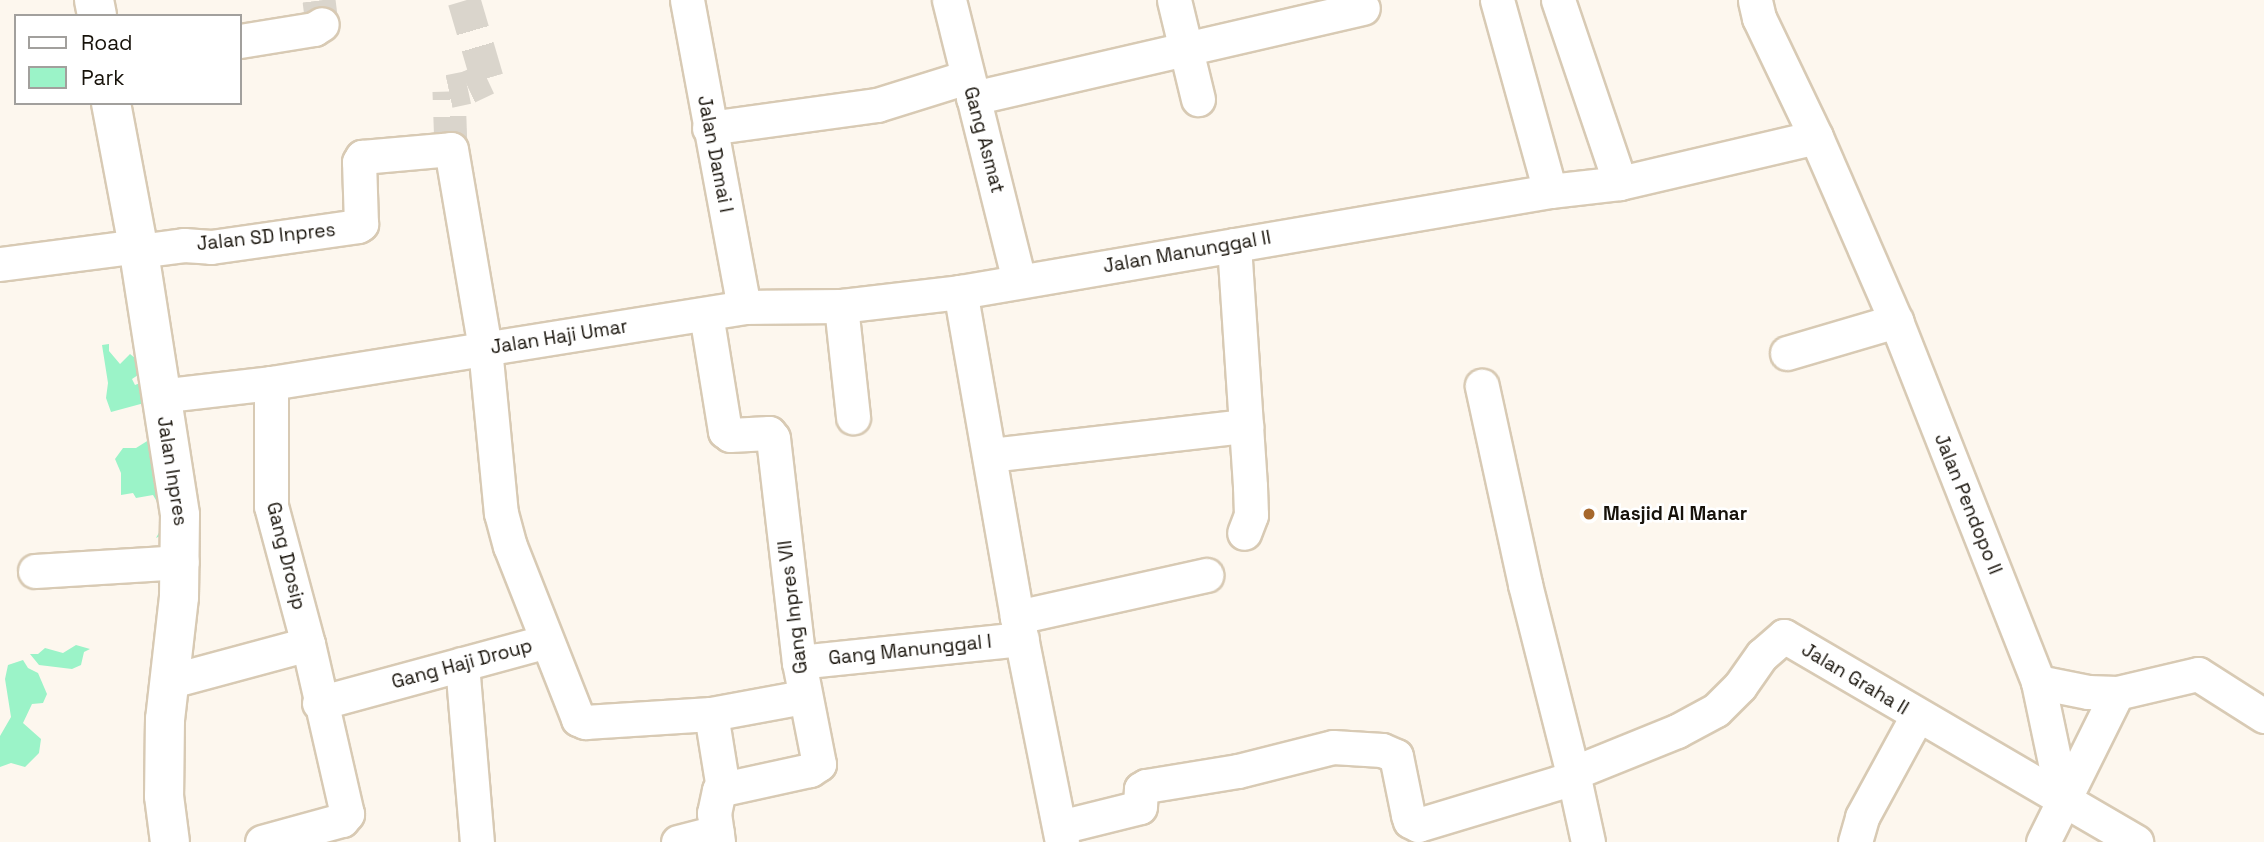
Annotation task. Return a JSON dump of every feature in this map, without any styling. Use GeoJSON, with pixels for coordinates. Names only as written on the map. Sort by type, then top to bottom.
{"type":"FeatureCollection","features":[{"type":"Feature","properties":{"kind":"street","name":"Jalan Damai I"},"geometry":{"type":"LineString","coordinates":[[687,0],[744,307]]}},
{"type":"Feature","properties":{"kind":"street","name":"Gang Asmat"},"geometry":{"type":"LineString","coordinates":[[949,0],[1019,281]]}},
{"type":"Feature","properties":{"kind":"street"},"geometry":{"type":"LineString","coordinates":[[1174,0],[1198,99]]}},
{"type":"Feature","properties":{"kind":"street"},"geometry":{"type":"LineString","coordinates":[[1497,0],[1550,191]]}},
{"type":"Feature","properties":{"kind":"street"},"geometry":{"type":"LineString","coordinates":[[1558,0],[1620,183]]}},
{"type":"Feature","properties":{"kind":"street"},"geometry":{"type":"LineString","coordinates":[[1755,0],[1759,18],[1816,137]]}},
{"type":"Feature","properties":{"kind":"street"},"geometry":{"type":"LineString","coordinates":[[709,128],[877,105],[1187,51],[1363,8]]}},
{"type":"Feature","properties":{"kind":"street"},"geometry":{"type":"LineString","coordinates":[[242,41],[314,29],[322,24]]}},
{"type":"Feature","properties":{"kind":"street","name":"Jalan Inpres"},"geometry":{"type":"LineString","coordinates":[[111,105],[138,248],[159,396],[180,515],[182,562],[167,682],[164,796],[170,842]]}},
{"type":"Feature","properties":{"kind":"street","name":"Jalan Manunggal II"},"geometry":{"type":"LineString","coordinates":[[960,292],[1550,191],[1620,183],[1816,137]]}},
{"type":"Feature","properties":{"kind":"street","name":"Jalan Pendopo II"},"geometry":{"type":"LineString","coordinates":[[1816,137],[1896,321],[2038,682],[2063,801]]}},
{"type":"Feature","properties":{"kind":"street","name":"Jalan SD Inpres"},"geometry":{"type":"LineString","coordinates":[[138,248],[184,245],[211,247],[358,226],[361,223],[361,158],[451,149],[485,348]]}},
{"type":"Feature","properties":{"kind":"street"},"geometry":{"type":"LineString","coordinates":[[1234,245],[1251,515],[1244,533]]}},
{"type":"Feature","properties":{"kind":"street"},"geometry":{"type":"LineString","coordinates":[[0,264],[138,248]]}},
{"type":"Feature","properties":{"kind":"street"},"geometry":{"type":"LineString","coordinates":[[960,292],[1019,628],[1061,835],[1140,807],[1141,789],[1146,786],[1238,771],[1333,747],[1382,750],[1396,756],[1408,815],[1410,821],[1418,825],[1574,778]]}},
{"type":"Feature","properties":{"kind":"street","name":"Jalan Haji Umar"},"geometry":{"type":"LineString","coordinates":[[159,396],[271,383],[744,307],[841,306],[960,292]]}},
{"type":"Feature","properties":{"kind":"street"},"geometry":{"type":"LineString","coordinates":[[841,306],[853,416]]}},
{"type":"Feature","properties":{"kind":"street","name":"Gang Inpres VII"},"geometry":{"type":"LineString","coordinates":[[706,314],[725,431],[730,435],[769,433],[773,438],[799,662],[818,764],[810,771],[723,788]]}},
{"type":"Feature","properties":{"kind":"street"},"geometry":{"type":"LineString","coordinates":[[1787,353],[1896,321]]}},
{"type":"Feature","properties":{"kind":"street"},"geometry":{"type":"LineString","coordinates":[[485,348],[500,513],[547,641]]}},
{"type":"Feature","properties":{"kind":"street","name":"Gang Drosip"},"geometry":{"type":"LineString","coordinates":[[262,842],[346,817],[346,805],[319,704],[308,644],[271,506],[271,383]]}},
{"type":"Feature","properties":{"kind":"street"},"geometry":{"type":"LineString","coordinates":[[1482,386],[1525,584],[1588,842]]}},
{"type":"Feature","properties":{"kind":"street"},"geometry":{"type":"LineString","coordinates":[[990,455],[1246,426]]}},
{"type":"Feature","properties":{"kind":"street"},"geometry":{"type":"LineString","coordinates":[[35,571],[182,562]]}},
{"type":"Feature","properties":{"kind":"street","name":"Gang Manunggal I"},"geometry":{"type":"LineString","coordinates":[[799,662],[1019,628],[1206,575]]}},
{"type":"Feature","properties":{"kind":"street","name":"Jalan Graha II"},"geometry":{"type":"LineString","coordinates":[[1574,778],[1578,771],[1590,765],[1677,731],[1716,710],[1740,686],[1762,655],[1784,636],[2063,801]]}},
{"type":"Feature","properties":{"kind":"street","name":"Gang Haji Droup"},"geometry":{"type":"LineString","coordinates":[[319,704],[547,641],[581,721],[710,714],[804,696]]}},
{"type":"Feature","properties":{"kind":"street"},"geometry":{"type":"LineString","coordinates":[[167,682],[308,644]]}},
{"type":"Feature","properties":{"kind":"street"},"geometry":{"type":"LineString","coordinates":[[462,664],[477,842]]}},
{"type":"Feature","properties":{"kind":"street"},"geometry":{"type":"LineString","coordinates":[[2038,682],[2088,692],[2117,692],[2198,674],[2264,716]]}},
{"type":"Feature","properties":{"kind":"street"},"geometry":{"type":"LineString","coordinates":[[2043,842],[2117,692]]}},
{"type":"Feature","properties":{"kind":"street"},"geometry":{"type":"LineString","coordinates":[[678,842],[717,837],[716,797],[723,788],[710,714]]}},
{"type":"Feature","properties":{"kind":"street"},"geometry":{"type":"LineString","coordinates":[[1831,842],[1859,829],[1917,716]]}},
{"type":"Feature","properties":{"kind":"street"},"geometry":{"type":"LineString","coordinates":[[2063,801],[2136,842]]}},
{"type":"Feature","properties":{"kind":"green space"},"geometry":{"type":"Polygon","coordinates":[[[109,344],[109,351],[120,364],[130,354],[135,358],[147,358],[141,373],[132,379],[135,385],[145,381],[148,402],[111,412],[106,398],[108,383],[102,345],[109,344]]]}},
{"type":"Feature","properties":{"kind":"green space"},"geometry":{"type":"Polygon","coordinates":[[[152,438],[166,520],[153,495],[136,498],[133,493],[121,495],[121,473],[115,459],[123,448],[136,448],[152,438]]]}},
{"type":"Feature","properties":{"kind":"green space"},"geometry":{"type":"Polygon","coordinates":[[[166,520],[168,532],[156,538],[166,520]]]}},
{"type":"Feature","properties":{"kind":"green space"},"geometry":{"type":"Polygon","coordinates":[[[76,645],[90,649],[84,652],[81,665],[72,669],[39,665],[30,654],[38,654],[45,648],[63,653],[76,645]]]}},
{"type":"Feature","properties":{"kind":"green space"},"geometry":{"type":"Polygon","coordinates":[[[23,660],[28,668],[38,673],[47,694],[43,703],[32,704],[23,723],[41,739],[39,753],[25,767],[11,763],[0,767],[0,736],[11,717],[5,679],[8,665],[23,660]]]}},
{"type":"Feature","properties":{"kind":"tunnel"},"geometry":{"type":"LineString","coordinates":[[319,0],[322,24]]}},
{"type":"Feature","properties":{"kind":"tunnel"},"geometry":{"type":"LineString","coordinates":[[451,149],[449,91],[468,87],[487,78],[464,0]]}},
{"type":"Feature","properties":{"kind":"place","name":"Masjid Al Manar"},"geometry":{"type":"Point","coordinates":[1589,514]}}]}
